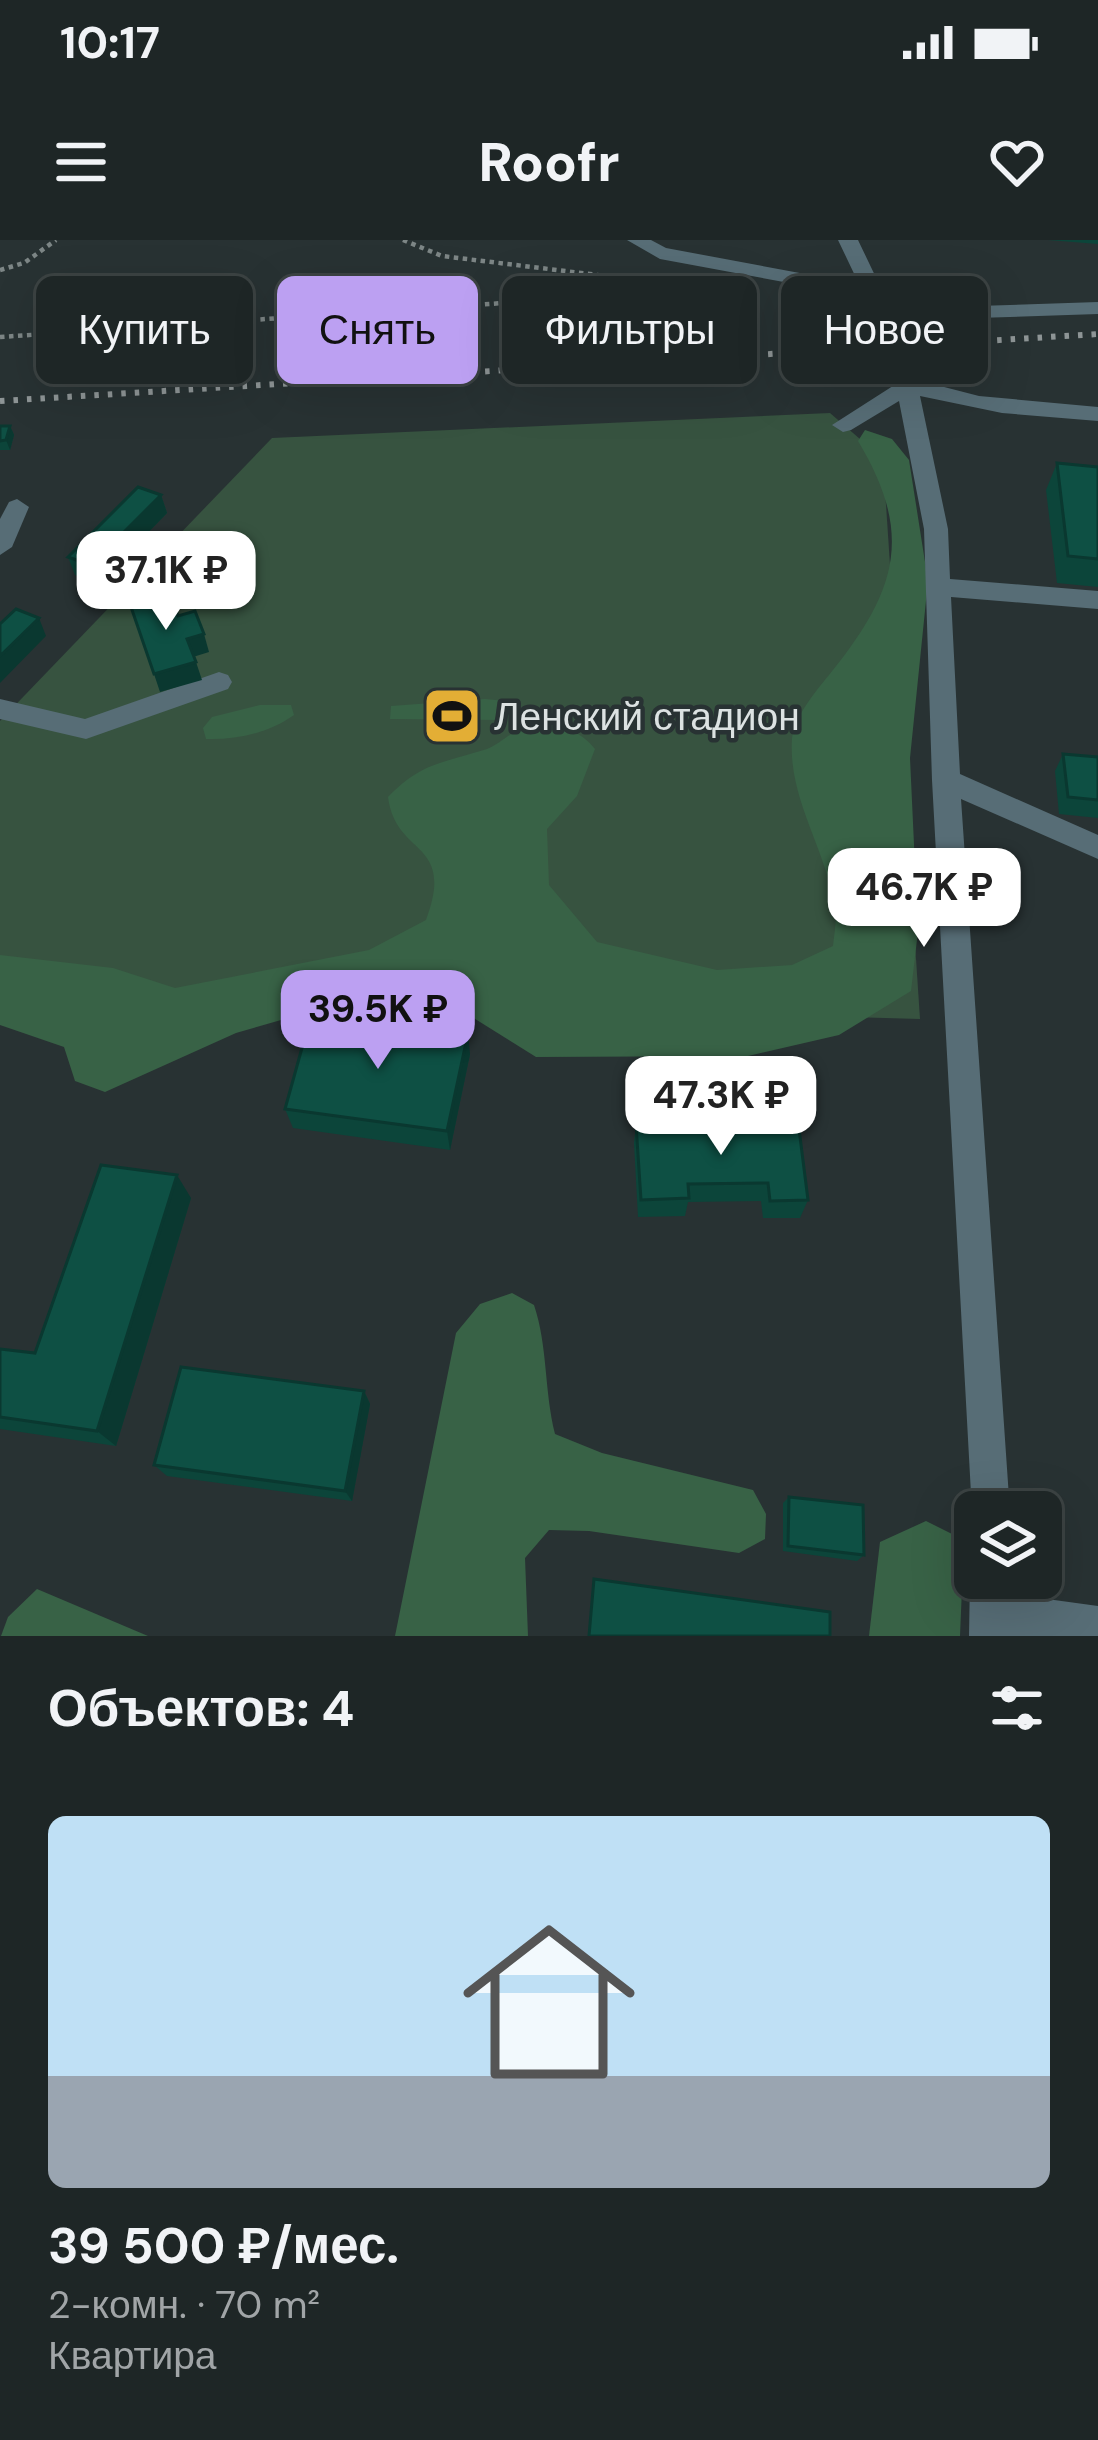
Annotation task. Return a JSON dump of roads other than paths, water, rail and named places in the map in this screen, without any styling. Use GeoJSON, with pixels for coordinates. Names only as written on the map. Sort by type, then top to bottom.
{"type":"FeatureCollection","features":[{"type":"Feature","properties":{"kind":"street"},"geometry":{"type":"LineString","coordinates":[[637,240],[660,253],[781,276]]}},
{"type":"Feature","properties":{"kind":"street"},"geometry":{"type":"LineString","coordinates":[[848,240],[867,276]]}},
{"type":"Feature","properties":{"kind":"street"},"geometry":{"type":"LineString","coordinates":[[988,312],[1098,308]]}},
{"type":"Feature","properties":{"kind":"street"},"geometry":{"type":"LineString","coordinates":[[909,385],[943,397],[997,406],[1098,414]]}},
{"type":"Feature","properties":{"kind":"street"},"geometry":{"type":"LineString","coordinates":[[843,424],[909,385]]}},
{"type":"Feature","properties":{"kind":"street"},"geometry":{"type":"LineString","coordinates":[[909,385],[936,529],[946,780],[990,1491]]}},
{"type":"Feature","properties":{"kind":"street"},"geometry":{"type":"LineString","coordinates":[[0,547],[17,507]]}},
{"type":"Feature","properties":{"kind":"street"},"geometry":{"type":"LineString","coordinates":[[938,587],[1098,600]]}},
{"type":"Feature","properties":{"kind":"street"},"geometry":{"type":"LineString","coordinates":[[0,709],[86,729],[219,682]]}},
{"type":"Feature","properties":{"kind":"street"},"geometry":{"type":"LineString","coordinates":[[946,780],[1098,848]]}},
{"type":"Feature","properties":{"kind":"street"},"geometry":{"type":"LineString","coordinates":[[989,1608],[1098,1627]]}},
{"type":"Feature","properties":{"kind":"railway"},"geometry":{"type":"LineString","coordinates":[[0,401],[1098,334]]}},
{"type":"Feature","properties":{"kind":"place","name":"Ленский стадион"},"geometry":{"type":"Point","coordinates":[452,716]}}]}
